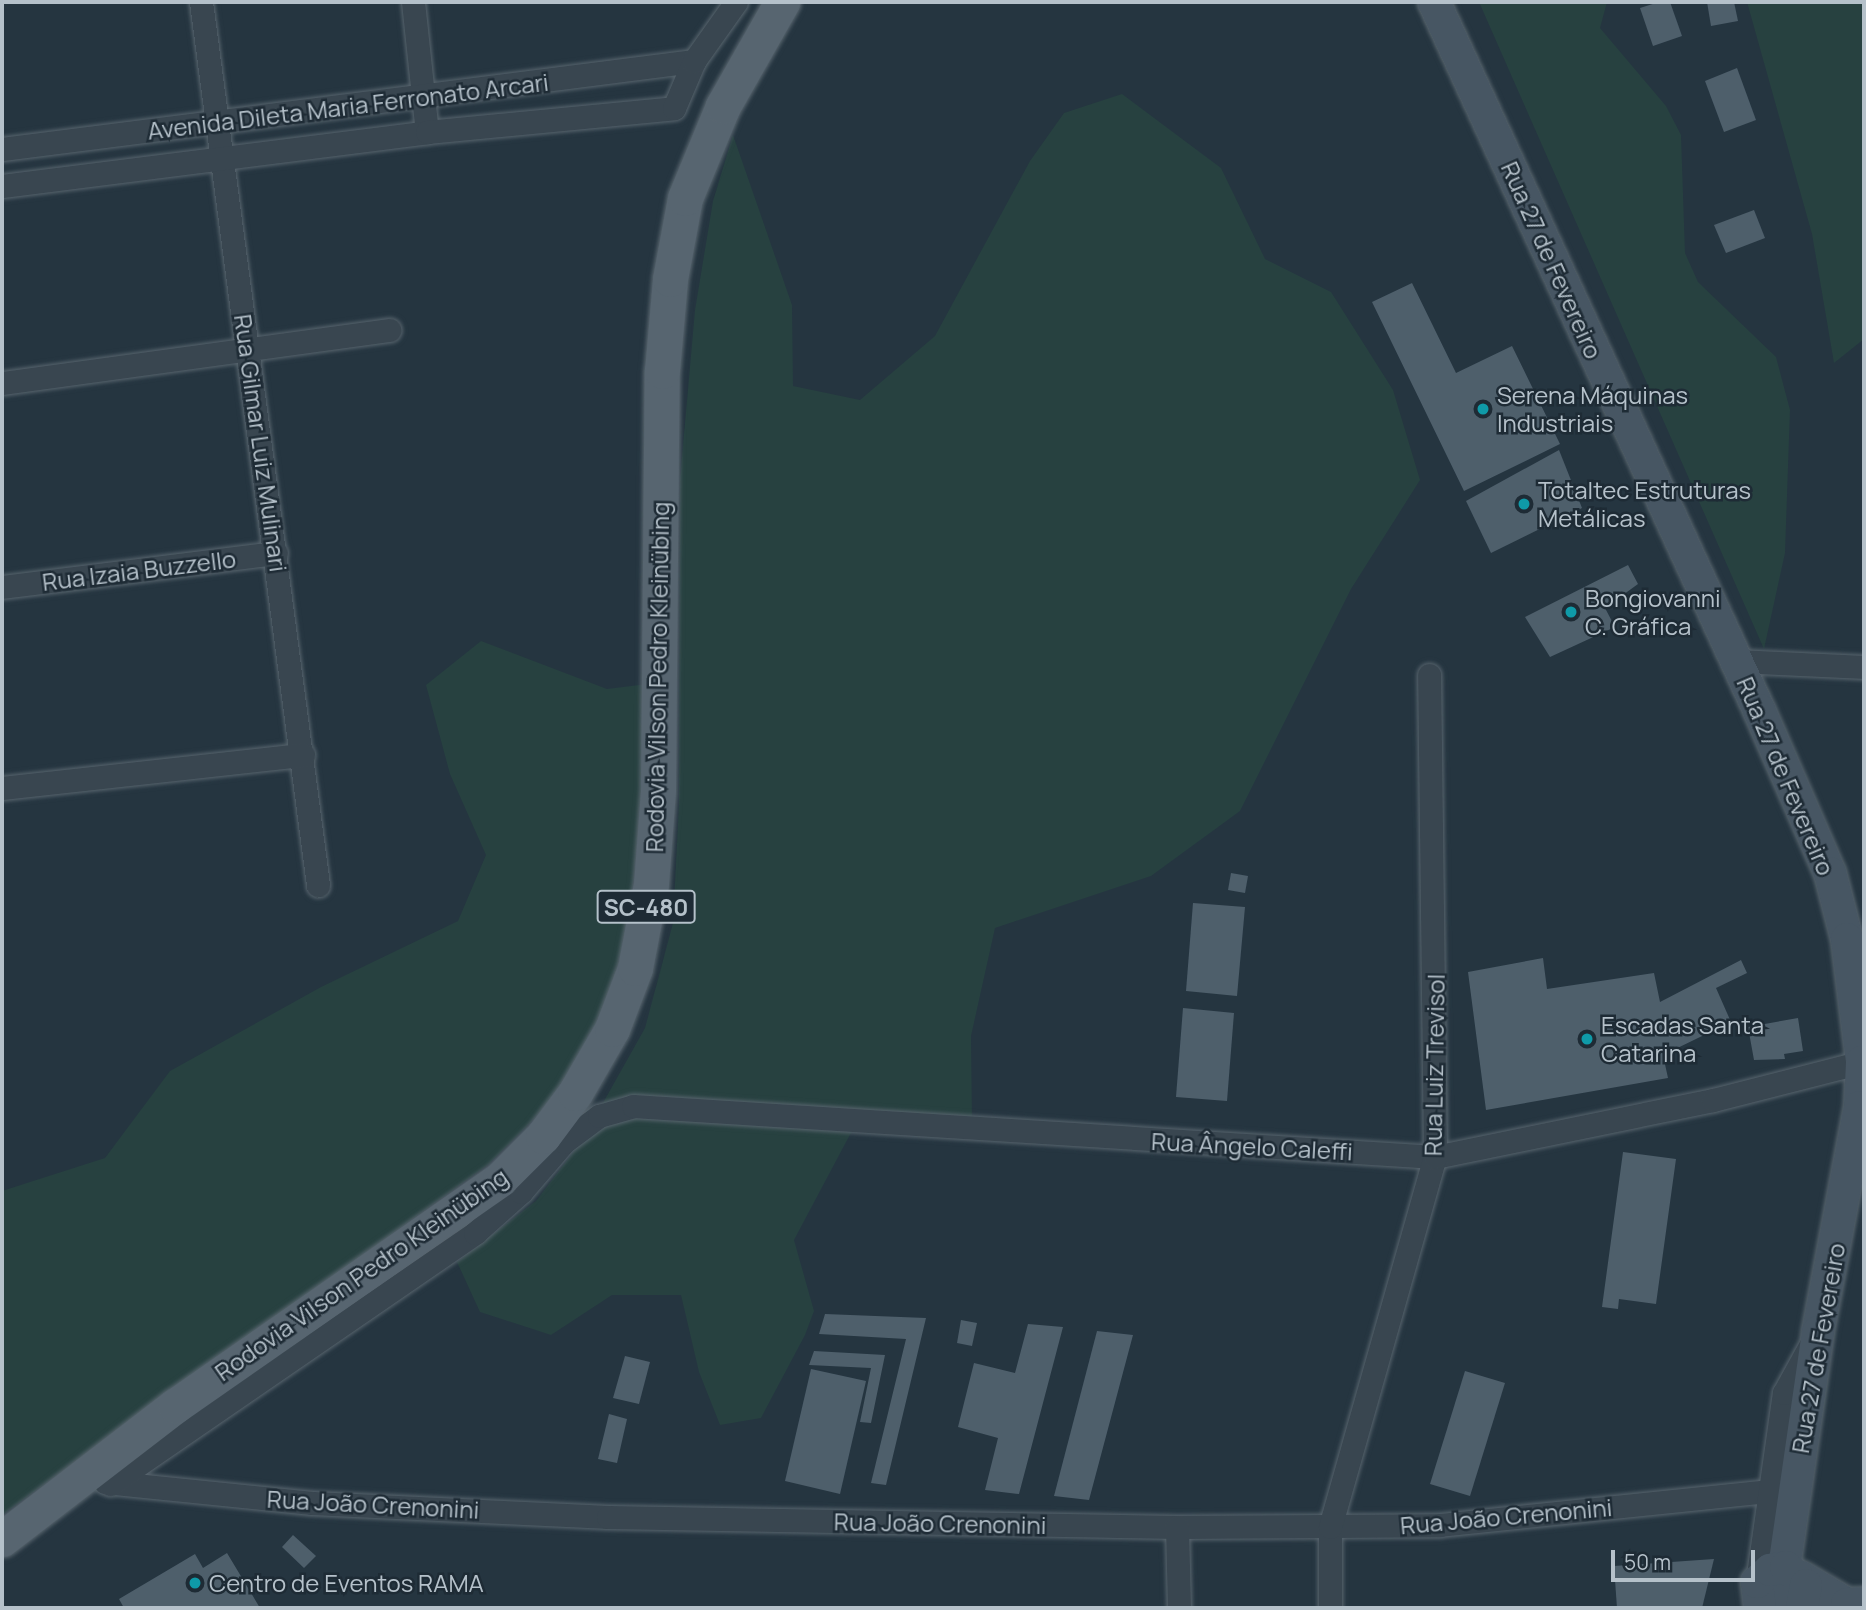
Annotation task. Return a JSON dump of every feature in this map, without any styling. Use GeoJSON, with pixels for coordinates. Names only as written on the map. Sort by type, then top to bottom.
{"type":"FeatureCollection","features":[{"type":"Feature","properties":{"kind":"main road","name":"Rodovia Vilson Pedro Kleinübing"},"geometry":{"type":"LineString","coordinates":[[2,1539],[95,1480],[500,1178],[559,1115],[612,1029],[635,968],[651,884],[658,791],[662,371],[670,279],[685,198],[723,106],[782,2]]}},
{"type":"Feature","properties":{"kind":"main road","name":"Rua 27 de Fevereiro"},"geometry":{"type":"LineString","coordinates":[[1434,2],[1737,661],[1830,873],[1847,940],[1862,1062],[1860,1107],[1818,1332],[1796,1584],[1760,1599]]}},
{"type":"Feature","properties":{"kind":"main road"},"geometry":{"type":"LineString","coordinates":[[1796,1584],[1853,1605]]}},
{"type":"Feature","properties":{"kind":"main road"},"geometry":{"type":"LineString","coordinates":[[1812,1608],[1853,1605]]}},
{"type":"Feature","properties":{"kind":"street","name":"Rua Gilmar Luiz Mulinari"},"geometry":{"type":"LineString","coordinates":[[201,2],[303,755],[318,885]]}},
{"type":"Feature","properties":{"kind":"street"},"geometry":{"type":"LineString","coordinates":[[413,2],[428,132]]}},
{"type":"Feature","properties":{"kind":"street"},"geometry":{"type":"LineString","coordinates":[[694,61],[736,2]]}},
{"type":"Feature","properties":{"kind":"street","name":"Avenida Dileta Maria Ferronato Arcari"},"geometry":{"type":"LineString","coordinates":[[2,149],[694,61]]}},
{"type":"Feature","properties":{"kind":"street","name":"Avenida Dileta Maria Ferronato Arcari"},"geometry":{"type":"LineString","coordinates":[[2,186],[428,132],[674,108],[694,61]]}},
{"type":"Feature","properties":{"kind":"street"},"geometry":{"type":"LineString","coordinates":[[2,383],[389,330]]}},
{"type":"Feature","properties":{"kind":"street","name":"Rua Izaia Buzzello"},"geometry":{"type":"LineString","coordinates":[[2,587],[276,553]]}},
{"type":"Feature","properties":{"kind":"street"},"geometry":{"type":"LineString","coordinates":[[1737,661],[1864,667]]}},
{"type":"Feature","properties":{"kind":"street","name":"Rua Luiz Trevisol"},"geometry":{"type":"LineString","coordinates":[[1330,1608],[1330,1527],[1435,1157],[1429,676]]}},
{"type":"Feature","properties":{"kind":"street"},"geometry":{"type":"LineString","coordinates":[[2,788],[303,755]]}},
{"type":"Feature","properties":{"kind":"street","name":"Rua Ângelo Caleffi"},"geometry":{"type":"LineString","coordinates":[[95,1480],[475,1233],[521,1192],[564,1142],[598,1116],[633,1106],[1435,1157],[1713,1100],[1862,1062]]}},
{"type":"Feature","properties":{"kind":"street"},"geometry":{"type":"LineString","coordinates":[[1760,1599],[1768,1491],[1784,1393],[1818,1332]]}},
{"type":"Feature","properties":{"kind":"street","name":"Rua João Crenonini"},"geometry":{"type":"LineString","coordinates":[[95,1480],[312,1503],[608,1517],[1177,1527],[1440,1525],[1768,1491]]}},
{"type":"Feature","properties":{"kind":"street"},"geometry":{"type":"LineString","coordinates":[[1177,1527],[1179,1608]]}},
{"type":"Feature","properties":{"kind":"green space"},"geometry":{"type":"Polygon","coordinates":[[[1479,2],[1607,2],[1600,28],[1666,106],[1681,135],[1685,253],[1698,282],[1776,357],[1790,410],[1785,553],[1764,649],[1479,2]]]}},
{"type":"Feature","properties":{"kind":"green space"},"geometry":{"type":"Polygon","coordinates":[[[1747,2],[1864,2],[1864,339],[1834,363],[1812,234],[1747,2]]]}},
{"type":"Feature","properties":{"kind":"green space"},"geometry":{"type":"Polygon","coordinates":[[[1122,94],[1221,168],[1265,259],[1331,292],[1393,390],[1420,480],[1351,589],[1240,811],[1151,876],[995,928],[971,1036],[972,1119],[862,1112],[794,1240],[814,1311],[805,1335],[761,1418],[720,1425],[699,1372],[681,1295],[612,1295],[551,1335],[480,1312],[457,1262],[536,1201],[581,1142],[645,1028],[673,923],[679,804],[680,480],[695,310],[713,201],[733,135],[792,305],[793,386],[860,400],[935,336],[1030,161],[1064,113],[1122,94]]]}},
{"type":"Feature","properties":{"kind":"green space"},"geometry":{"type":"Polygon","coordinates":[[[481,641],[607,689],[647,684],[644,789],[627,938],[603,1014],[563,1090],[489,1164],[2,1515],[2,1191],[105,1158],[170,1071],[321,987],[458,921],[486,855],[450,774],[426,685],[481,641]]]}},
{"type":"Feature","properties":{"kind":"building"},"geometry":{"type":"Polygon","coordinates":[[[1659,2],[1670,2],[1682,36],[1653,46],[1640,8],[1659,2]]]}},
{"type":"Feature","properties":{"kind":"building"},"geometry":{"type":"Polygon","coordinates":[[[1707,2],[1734,2],[1738,21],[1711,26],[1707,2]]]}},
{"type":"Feature","properties":{"kind":"building"},"geometry":{"type":"Polygon","coordinates":[[[1737,68],[1756,120],[1724,132],[1705,81],[1737,68]]]}},
{"type":"Feature","properties":{"kind":"building"},"geometry":{"type":"Polygon","coordinates":[[[1754,210],[1765,238],[1726,253],[1714,225],[1754,210]]]}},
{"type":"Feature","properties":{"kind":"building","name":"Serena Máquinas Industriais"},"geometry":{"type":"Polygon","coordinates":[[[1412,283],[1456,373],[1512,346],[1560,444],[1464,491],[1372,302],[1412,283]]]}},
{"type":"Feature","properties":{"kind":"building","name":"Totaltec Estruturas Metálicas"},"geometry":{"type":"Polygon","coordinates":[[[1559,450],[1582,508],[1491,553],[1466,501],[1559,450]]]}},
{"type":"Feature","properties":{"kind":"building","name":"Bongiovanni C. Gráfica"},"geometry":{"type":"Polygon","coordinates":[[[1628,565],[1638,584],[1605,608],[1615,627],[1550,657],[1525,617],[1628,565]]]}},
{"type":"Feature","properties":{"kind":"building"},"geometry":{"type":"Polygon","coordinates":[[[1231,873],[1248,876],[1245,893],[1228,890],[1231,873]]]}},
{"type":"Feature","properties":{"kind":"building"},"geometry":{"type":"Polygon","coordinates":[[[1193,903],[1245,907],[1237,996],[1186,991],[1193,903]]]}},
{"type":"Feature","properties":{"kind":"building","name":"Escadas Santa Catarina"},"geometry":{"type":"Polygon","coordinates":[[[1543,958],[1547,989],[1654,973],[1660,1002],[1741,960],[1747,973],[1716,988],[1731,1022],[1663,1055],[1668,1078],[1486,1110],[1468,972],[1543,958]]]}},
{"type":"Feature","properties":{"kind":"building"},"geometry":{"type":"Polygon","coordinates":[[[1183,1008],[1234,1013],[1227,1101],[1176,1097],[1183,1008]]]}},
{"type":"Feature","properties":{"kind":"building"},"geometry":{"type":"Polygon","coordinates":[[[1798,1018],[1803,1051],[1784,1054],[1785,1059],[1754,1060],[1748,1027],[1798,1018]]]}},
{"type":"Feature","properties":{"kind":"building"},"geometry":{"type":"Polygon","coordinates":[[[1623,1152],[1676,1159],[1656,1304],[1619,1299],[1618,1309],[1602,1307],[1623,1152]]]}},
{"type":"Feature","properties":{"kind":"building"},"geometry":{"type":"Polygon","coordinates":[[[825,1314],[926,1318],[886,1485],[871,1483],[906,1339],[819,1334],[825,1314]]]}},
{"type":"Feature","properties":{"kind":"building"},"geometry":{"type":"Polygon","coordinates":[[[961,1320],[977,1323],[972,1346],[957,1343],[961,1320]]]}},
{"type":"Feature","properties":{"kind":"building"},"geometry":{"type":"Polygon","coordinates":[[[1028,1324],[1063,1327],[1019,1494],[985,1490],[998,1438],[958,1427],[974,1363],[1015,1373],[1028,1324]]]}},
{"type":"Feature","properties":{"kind":"building"},"geometry":{"type":"Polygon","coordinates":[[[1097,1331],[1133,1335],[1089,1500],[1054,1496],[1097,1331]]]}},
{"type":"Feature","properties":{"kind":"building"},"geometry":{"type":"Polygon","coordinates":[[[814,1351],[885,1355],[871,1423],[860,1422],[871,1368],[809,1365],[814,1351]]]}},
{"type":"Feature","properties":{"kind":"building"},"geometry":{"type":"Polygon","coordinates":[[[625,1356],[650,1362],[639,1404],[613,1398],[625,1356]]]}},
{"type":"Feature","properties":{"kind":"building"},"geometry":{"type":"Polygon","coordinates":[[[811,1369],[866,1381],[840,1494],[785,1481],[811,1369]]]}},
{"type":"Feature","properties":{"kind":"building"},"geometry":{"type":"Polygon","coordinates":[[[1465,1371],[1505,1383],[1470,1496],[1430,1484],[1465,1371]]]}},
{"type":"Feature","properties":{"kind":"building"},"geometry":{"type":"Polygon","coordinates":[[[609,1414],[627,1419],[617,1463],[598,1459],[609,1414]]]}},
{"type":"Feature","properties":{"kind":"building"},"geometry":{"type":"Polygon","coordinates":[[[293,1535],[316,1556],[304,1568],[282,1547],[293,1535]]]}},
{"type":"Feature","properties":{"kind":"building","name":"Centro de Eventos RAMA"},"geometry":{"type":"Polygon","coordinates":[[[227,1553],[260,1608],[124,1608],[119,1599],[195,1554],[203,1568],[227,1553]]]}},
{"type":"Feature","properties":{"kind":"building"},"geometry":{"type":"Polygon","coordinates":[[[1714,1559],[1702,1608],[1617,1608],[1614,1566],[1714,1559]]]}},
{"type":"Feature","properties":{"kind":"place","name":"Serena Máquinas Industriais"},"geometry":{"type":"Point","coordinates":[1483,409]}},
{"type":"Feature","properties":{"kind":"place","name":"Totaltec Estruturas Metálicas"},"geometry":{"type":"Point","coordinates":[1524,504]}},
{"type":"Feature","properties":{"kind":"place","name":"Bongiovanni C. Gráfica"},"geometry":{"type":"Point","coordinates":[1571,612]}},
{"type":"Feature","properties":{"kind":"place","name":"Escadas Santa Catarina"},"geometry":{"type":"Point","coordinates":[1587,1039]}},
{"type":"Feature","properties":{"kind":"place","name":"Centro de Eventos RAMA"},"geometry":{"type":"Point","coordinates":[195,1583]}}]}
